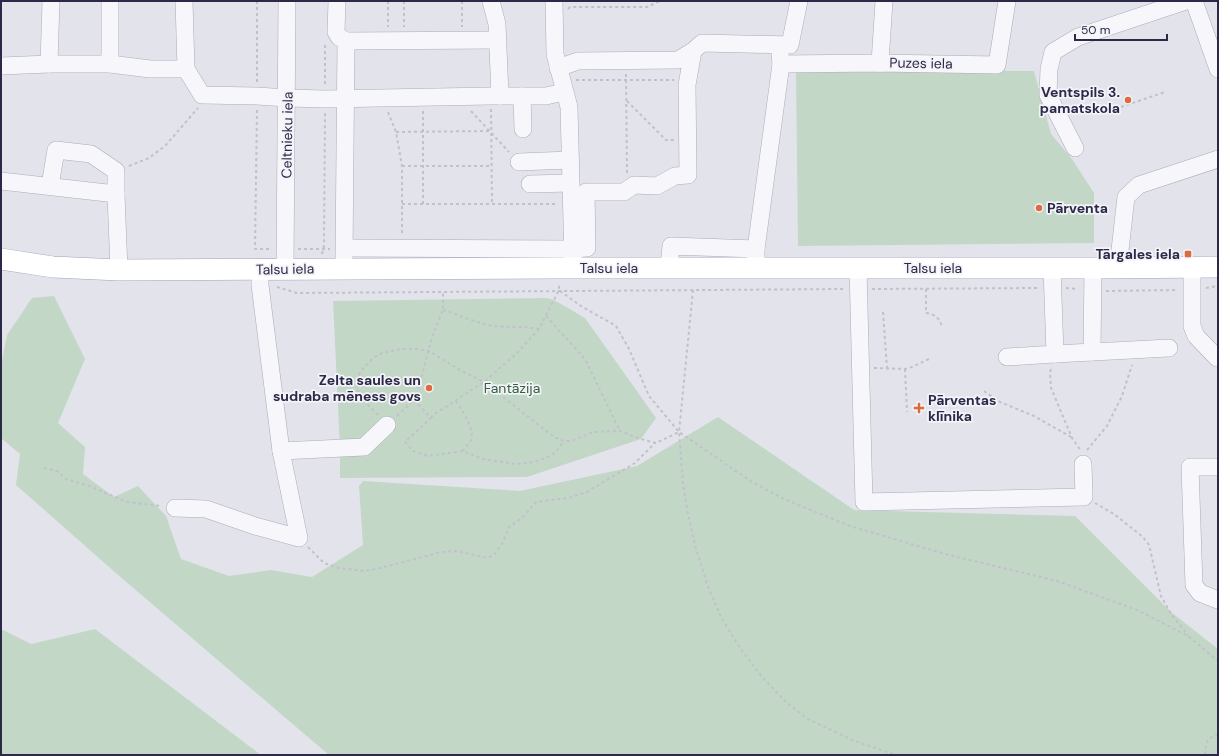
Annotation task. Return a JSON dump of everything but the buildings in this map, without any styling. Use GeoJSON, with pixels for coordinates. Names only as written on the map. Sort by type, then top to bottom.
{"type":"FeatureCollection","features":[{"type":"Feature","properties":{"kind":"main road","name":"Talsu iela"},"geometry":{"type":"LineString","coordinates":[[1,259],[53,267],[260,277],[322,259],[344,269],[573,259],[669,268],[756,258],[859,278],[1052,278],[1092,268],[1218,267]]}},
{"type":"Feature","properties":{"kind":"street"},"geometry":{"type":"LineString","coordinates":[[49,64],[51,1]]}},
{"type":"Feature","properties":{"kind":"street"},"geometry":{"type":"LineString","coordinates":[[110,1],[110,64]]}},
{"type":"Feature","properties":{"kind":"street"},"geometry":{"type":"LineString","coordinates":[[184,1],[186,69],[202,95],[257,96],[325,100],[454,96],[546,96],[578,61],[678,60],[693,51],[702,43],[790,45],[799,1]]}},
{"type":"Feature","properties":{"kind":"street","name":"Celtnieku iela"},"geometry":{"type":"LineString","coordinates":[[285,269],[287,1]]}},
{"type":"Feature","properties":{"kind":"street"},"geometry":{"type":"LineString","coordinates":[[337,1],[336,32],[339,38],[346,41],[497,40]]}},
{"type":"Feature","properties":{"kind":"street"},"geometry":{"type":"LineString","coordinates":[[491,1],[497,24],[496,96]]}},
{"type":"Feature","properties":{"kind":"street"},"geometry":{"type":"LineString","coordinates":[[345,248],[402,248],[573,259],[574,193],[570,160],[569,107],[555,54],[554,1]]}},
{"type":"Feature","properties":{"kind":"street"},"geometry":{"type":"LineString","coordinates":[[880,63],[884,1]]}},
{"type":"Feature","properties":{"kind":"street","name":"Puzes iela"},"geometry":{"type":"LineString","coordinates":[[781,64],[880,63],[997,65],[1007,1]]}},
{"type":"Feature","properties":{"kind":"street"},"geometry":{"type":"LineString","coordinates":[[1075,148],[1048,95],[1049,68],[1053,52],[1078,37],[1186,1]]}},
{"type":"Feature","properties":{"kind":"street"},"geometry":{"type":"LineString","coordinates":[[1194,1],[1218,69]]}},
{"type":"Feature","properties":{"kind":"street"},"geometry":{"type":"LineString","coordinates":[[344,269],[346,41]]}},
{"type":"Feature","properties":{"kind":"street"},"geometry":{"type":"LineString","coordinates":[[756,258],[781,64],[780,45]]}},
{"type":"Feature","properties":{"kind":"street"},"geometry":{"type":"LineString","coordinates":[[530,184],[574,193],[624,192],[634,185],[657,186],[674,176],[688,175],[687,86],[693,51]]}},
{"type":"Feature","properties":{"kind":"street"},"geometry":{"type":"LineString","coordinates":[[1,66],[110,64],[150,69],[186,69]]}},
{"type":"Feature","properties":{"kind":"street"},"geometry":{"type":"LineString","coordinates":[[522,96],[523,129]]}},
{"type":"Feature","properties":{"kind":"street"},"geometry":{"type":"LineString","coordinates":[[50,186],[56,150],[91,154],[116,171],[118,270]]}},
{"type":"Feature","properties":{"kind":"street"},"geometry":{"type":"LineString","coordinates":[[1118,268],[1126,197],[1139,185],[1218,159]]}},
{"type":"Feature","properties":{"kind":"street"},"geometry":{"type":"LineString","coordinates":[[519,162],[570,160]]}},
{"type":"Feature","properties":{"kind":"street"},"geometry":{"type":"LineString","coordinates":[[1,181],[116,194]]}},
{"type":"Feature","properties":{"kind":"street"},"geometry":{"type":"LineString","coordinates":[[1192,267],[1192,326],[1196,336],[1217,358]]}},
{"type":"Feature","properties":{"kind":"street"},"geometry":{"type":"LineString","coordinates":[[1092,268],[1092,352]]}},
{"type":"Feature","properties":{"kind":"street"},"geometry":{"type":"LineString","coordinates":[[175,508],[206,509],[255,526],[299,538],[281,451],[260,277]]}},
{"type":"Feature","properties":{"kind":"street"},"geometry":{"type":"LineString","coordinates":[[859,278],[864,502],[1084,497],[1083,464]]}},
{"type":"Feature","properties":{"kind":"street"},"geometry":{"type":"LineString","coordinates":[[1052,278],[1055,354]]}},
{"type":"Feature","properties":{"kind":"street"},"geometry":{"type":"LineString","coordinates":[[1007,357],[1169,348]]}},
{"type":"Feature","properties":{"kind":"street"},"geometry":{"type":"LineString","coordinates":[[281,451],[364,447],[387,425]]}},
{"type":"Feature","properties":{"kind":"street"},"geometry":{"type":"LineString","coordinates":[[1218,467],[1190,467],[1194,585],[1200,593],[1218,600]]}},
{"type":"Feature","properties":{"kind":"path"},"geometry":{"type":"LineString","coordinates":[[257,1],[255,249],[286,249],[322,259],[345,248]]}},
{"type":"Feature","properties":{"kind":"path"},"geometry":{"type":"LineString","coordinates":[[388,1],[396,41]]}},
{"type":"Feature","properties":{"kind":"path"},"geometry":{"type":"LineString","coordinates":[[396,41],[404,1]]}},
{"type":"Feature","properties":{"kind":"path"},"geometry":{"type":"LineString","coordinates":[[462,1],[462,40]]}},
{"type":"Feature","properties":{"kind":"path"},"geometry":{"type":"LineString","coordinates":[[555,22],[570,7],[647,7],[660,1]]}},
{"type":"Feature","properties":{"kind":"path"},"geometry":{"type":"LineString","coordinates":[[322,259],[324,246],[325,39]]}},
{"type":"Feature","properties":{"kind":"path"},"geometry":{"type":"LineString","coordinates":[[626,61],[627,190]]}},
{"type":"Feature","properties":{"kind":"path"},"geometry":{"type":"LineString","coordinates":[[561,80],[688,80]]}},
{"type":"Feature","properties":{"kind":"path"},"geometry":{"type":"LineString","coordinates":[[1121,107],[1165,92]]}},
{"type":"Feature","properties":{"kind":"path"},"geometry":{"type":"LineString","coordinates":[[116,171],[149,158],[166,146],[209,95]]}},
{"type":"Feature","properties":{"kind":"path"},"geometry":{"type":"LineString","coordinates":[[454,96],[466,105],[519,162]]}},
{"type":"Feature","properties":{"kind":"path"},"geometry":{"type":"LineString","coordinates":[[492,204],[491,131],[496,96]]}},
{"type":"Feature","properties":{"kind":"path"},"geometry":{"type":"LineString","coordinates":[[423,97],[423,204]]}},
{"type":"Feature","properties":{"kind":"path"},"geometry":{"type":"LineString","coordinates":[[382,98],[396,132],[402,166],[402,248]]}},
{"type":"Feature","properties":{"kind":"path"},"geometry":{"type":"LineString","coordinates":[[626,101],[666,140],[688,140]]}},
{"type":"Feature","properties":{"kind":"path"},"geometry":{"type":"LineString","coordinates":[[396,132],[491,131]]}},
{"type":"Feature","properties":{"kind":"path"},"geometry":{"type":"LineString","coordinates":[[402,166],[491,166]]}},
{"type":"Feature","properties":{"kind":"path"},"geometry":{"type":"LineString","coordinates":[[402,204],[492,204],[574,193]]}},
{"type":"Feature","properties":{"kind":"path"},"geometry":{"type":"LineString","coordinates":[[260,277],[272,285],[297,293],[693,290],[859,278],[926,289],[1052,278],[1074,288],[1092,291],[1192,290],[1218,286]]}},
{"type":"Feature","properties":{"kind":"path"},"geometry":{"type":"LineString","coordinates":[[926,289],[926,313],[933,314],[938,318],[942,327]]}},
{"type":"Feature","properties":{"kind":"path"},"geometry":{"type":"LineString","coordinates":[[559,290],[538,329],[516,354],[484,382],[433,415],[405,442],[413,451],[428,456],[462,451],[482,459],[515,464],[534,462],[550,456],[556,452],[564,441]]}},
{"type":"Feature","properties":{"kind":"path"},"geometry":{"type":"LineString","coordinates":[[693,290],[679,432],[687,509],[695,545],[707,584],[718,610],[738,645],[762,677],[784,701],[806,718],[852,740],[896,755]]}},
{"type":"Feature","properties":{"kind":"path"},"geometry":{"type":"LineString","coordinates":[[443,292],[443,310],[432,337],[429,351],[416,398],[387,425],[358,394],[357,379],[361,371],[373,358],[382,353],[392,350],[417,349],[429,351],[460,370],[484,382],[554,437],[564,441],[572,441],[593,432],[620,431],[656,443]]}},
{"type":"Feature","properties":{"kind":"path"},"geometry":{"type":"LineString","coordinates":[[443,310],[485,324],[538,329]]}},
{"type":"Feature","properties":{"kind":"path"},"geometry":{"type":"LineString","coordinates":[[883,312],[887,368]]}},
{"type":"Feature","properties":{"kind":"path"},"geometry":{"type":"LineString","coordinates":[[546,315],[585,359],[620,431]]}},
{"type":"Feature","properties":{"kind":"path"},"geometry":{"type":"LineString","coordinates":[[1055,354],[1050,373],[1051,388],[1072,438],[1083,454],[1107,426],[1122,396],[1132,368],[1135,350]]}},
{"type":"Feature","properties":{"kind":"path"},"geometry":{"type":"LineString","coordinates":[[861,368],[905,368],[912,367],[931,358]]}},
{"type":"Feature","properties":{"kind":"path"},"geometry":{"type":"LineString","coordinates":[[905,368],[907,412]]}},
{"type":"Feature","properties":{"kind":"path"},"geometry":{"type":"LineString","coordinates":[[984,391],[1000,402],[1034,416],[1072,438]]}},
{"type":"Feature","properties":{"kind":"path"},"geometry":{"type":"LineString","coordinates":[[414,400],[431,418]]}},
{"type":"Feature","properties":{"kind":"path"},"geometry":{"type":"LineString","coordinates":[[456,400],[469,424],[472,435],[470,441],[462,451]]}},
{"type":"Feature","properties":{"kind":"path"},"geometry":{"type":"LineString","coordinates":[[299,538],[324,563],[340,568],[364,571],[440,552],[456,551],[488,558],[494,554],[503,542],[509,526],[522,518],[536,502],[568,498],[586,492],[636,463],[656,443],[679,432]]}},
{"type":"Feature","properties":{"kind":"path"},"geometry":{"type":"LineString","coordinates":[[44,468],[57,471],[66,479],[89,486],[127,502],[175,508]]}},
{"type":"Feature","properties":{"kind":"path"},"geometry":{"type":"LineString","coordinates":[[1084,497],[1114,514],[1143,537],[1149,545],[1161,596],[1171,614],[1188,636]]}},
{"type":"Feature","properties":{"kind":"path"},"geometry":{"type":"LineString","coordinates":[[1205,755],[1206,742],[1209,738],[1218,735]]}},
{"type":"Feature","properties":{"kind":"green space"},"geometry":{"type":"Polygon","coordinates":[[[796,71],[1034,71],[1051,134],[1072,159],[1094,193],[1094,243],[798,246],[796,71]]]}},
{"type":"Feature","properties":{"kind":"green space"},"geometry":{"type":"Polygon","coordinates":[[[54,296],[85,359],[58,423],[85,447],[83,474],[114,497],[138,486],[166,516],[181,559],[229,576],[271,570],[312,577],[363,545],[359,486],[363,481],[520,491],[637,466],[718,417],[854,510],[1075,516],[1171,612],[1218,649],[1218,755],[329,755],[117,574],[16,485],[20,454],[1,438],[1,366],[7,335],[32,298],[54,296]]]}},
{"type":"Feature","properties":{"kind":"green space","name":"Fantāzija"},"geometry":{"type":"Polygon","coordinates":[[[546,298],[554,300],[585,318],[656,418],[641,439],[527,477],[340,478],[333,301],[546,298]]]}},
{"type":"Feature","properties":{"kind":"green space"},"geometry":{"type":"Polygon","coordinates":[[[1,629],[31,644],[95,629],[261,755],[1,755],[1,629]]]}},
{"type":"Feature","properties":{"kind":"place","name":"Ventspils 3. pamatskola"},"geometry":{"type":"Point","coordinates":[1128,100]}},
{"type":"Feature","properties":{"kind":"place","name":"Pārventa"},"geometry":{"type":"Point","coordinates":[1039,208]}},
{"type":"Feature","properties":{"kind":"place","name":"Tārgales iela"},"geometry":{"type":"Point","coordinates":[1188,254]}},
{"type":"Feature","properties":{"kind":"place","name":"Zelta saules un sudraba mēness govs"},"geometry":{"type":"Point","coordinates":[429,388]}},
{"type":"Feature","properties":{"kind":"place","name":"Pārventas klīnika"},"geometry":{"type":"Point","coordinates":[919,408]}}]}
